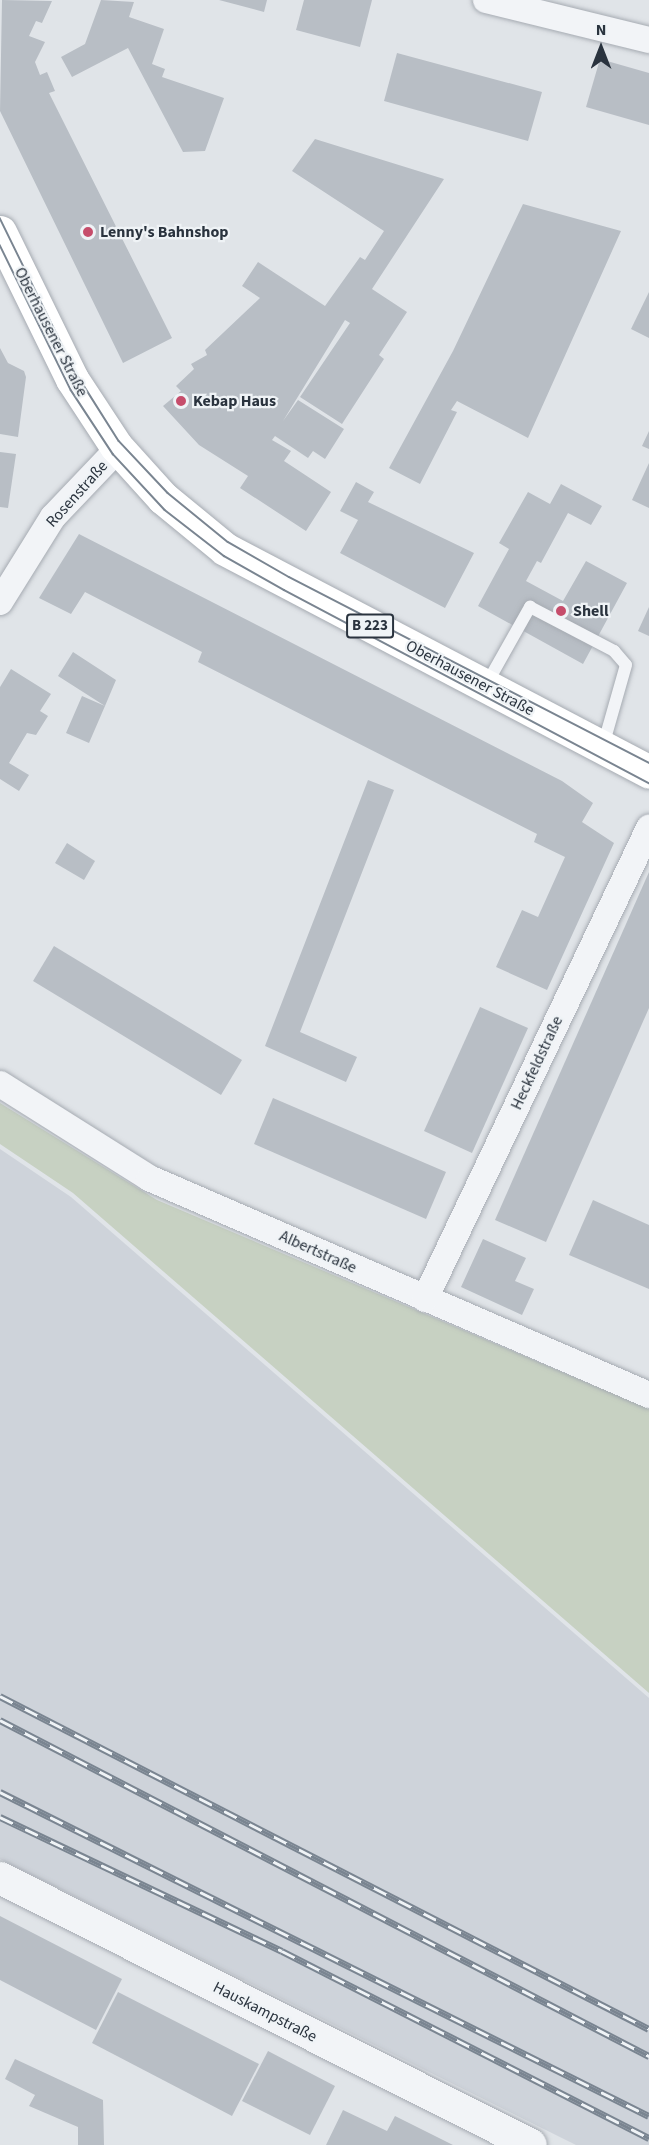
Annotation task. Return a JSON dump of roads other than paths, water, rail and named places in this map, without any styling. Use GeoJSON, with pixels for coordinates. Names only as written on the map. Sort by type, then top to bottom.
{"type":"FeatureCollection","features":[{"type":"Feature","properties":{"kind":"main road","name":"Oberhausener Straße"},"geometry":{"type":"LineString","coordinates":[[0,232],[72,379],[116,446],[163,498],[225,549],[649,772]]}},
{"type":"Feature","properties":{"kind":"street"},"geometry":{"type":"LineString","coordinates":[[486,0],[649,40]]}},
{"type":"Feature","properties":{"kind":"street","name":"Rosenstraße"},"geometry":{"type":"LineString","coordinates":[[0,602],[53,517],[113,454],[116,446]]}},
{"type":"Feature","properties":{"kind":"street","name":"Heckfeldstraße"},"geometry":{"type":"LineString","coordinates":[[425,1299],[649,828]]}},
{"type":"Feature","properties":{"kind":"street","name":"Albertstraße"},"geometry":{"type":"LineString","coordinates":[[0,1084],[149,1178],[649,1395]]}},
{"type":"Feature","properties":{"kind":"street","name":"Hauskampstraße"},"geometry":{"type":"LineString","coordinates":[[0,1878],[530,2145]]}},
{"type":"Feature","properties":{"kind":"lane"},"geometry":{"type":"LineString","coordinates":[[486,685],[530,607],[614,651],[626,665],[603,747]]}},
{"type":"Feature","properties":{"kind":"tram line"},"geometry":{"type":"LineString","coordinates":[[0,218],[76,373],[119,441],[168,493],[228,542],[289,577],[649,763]]}},
{"type":"Feature","properties":{"kind":"tram line"},"geometry":{"type":"LineString","coordinates":[[0,245],[71,390],[113,454],[165,510],[224,556],[284,590],[649,783]]}},
{"type":"Feature","properties":{"kind":"railway"},"geometry":{"type":"LineString","coordinates":[[0,1696],[649,2029]]}},
{"type":"Feature","properties":{"kind":"railway"},"geometry":{"type":"LineString","coordinates":[[0,1720],[649,2056]]}},
{"type":"Feature","properties":{"kind":"railway"},"geometry":{"type":"LineString","coordinates":[[0,1792],[649,2116]]}},
{"type":"Feature","properties":{"kind":"railway"},"geometry":{"type":"LineString","coordinates":[[0,1817],[282,1951],[649,2138]]}},
{"type":"Feature","properties":{"kind":"place","name":"Lenny's Bahnshop"},"geometry":{"type":"Point","coordinates":[88,232]}},
{"type":"Feature","properties":{"kind":"place","name":"Kebap Haus"},"geometry":{"type":"Point","coordinates":[181,401]}},
{"type":"Feature","properties":{"kind":"place","name":"Shell"},"geometry":{"type":"Point","coordinates":[561,611]}}]}
